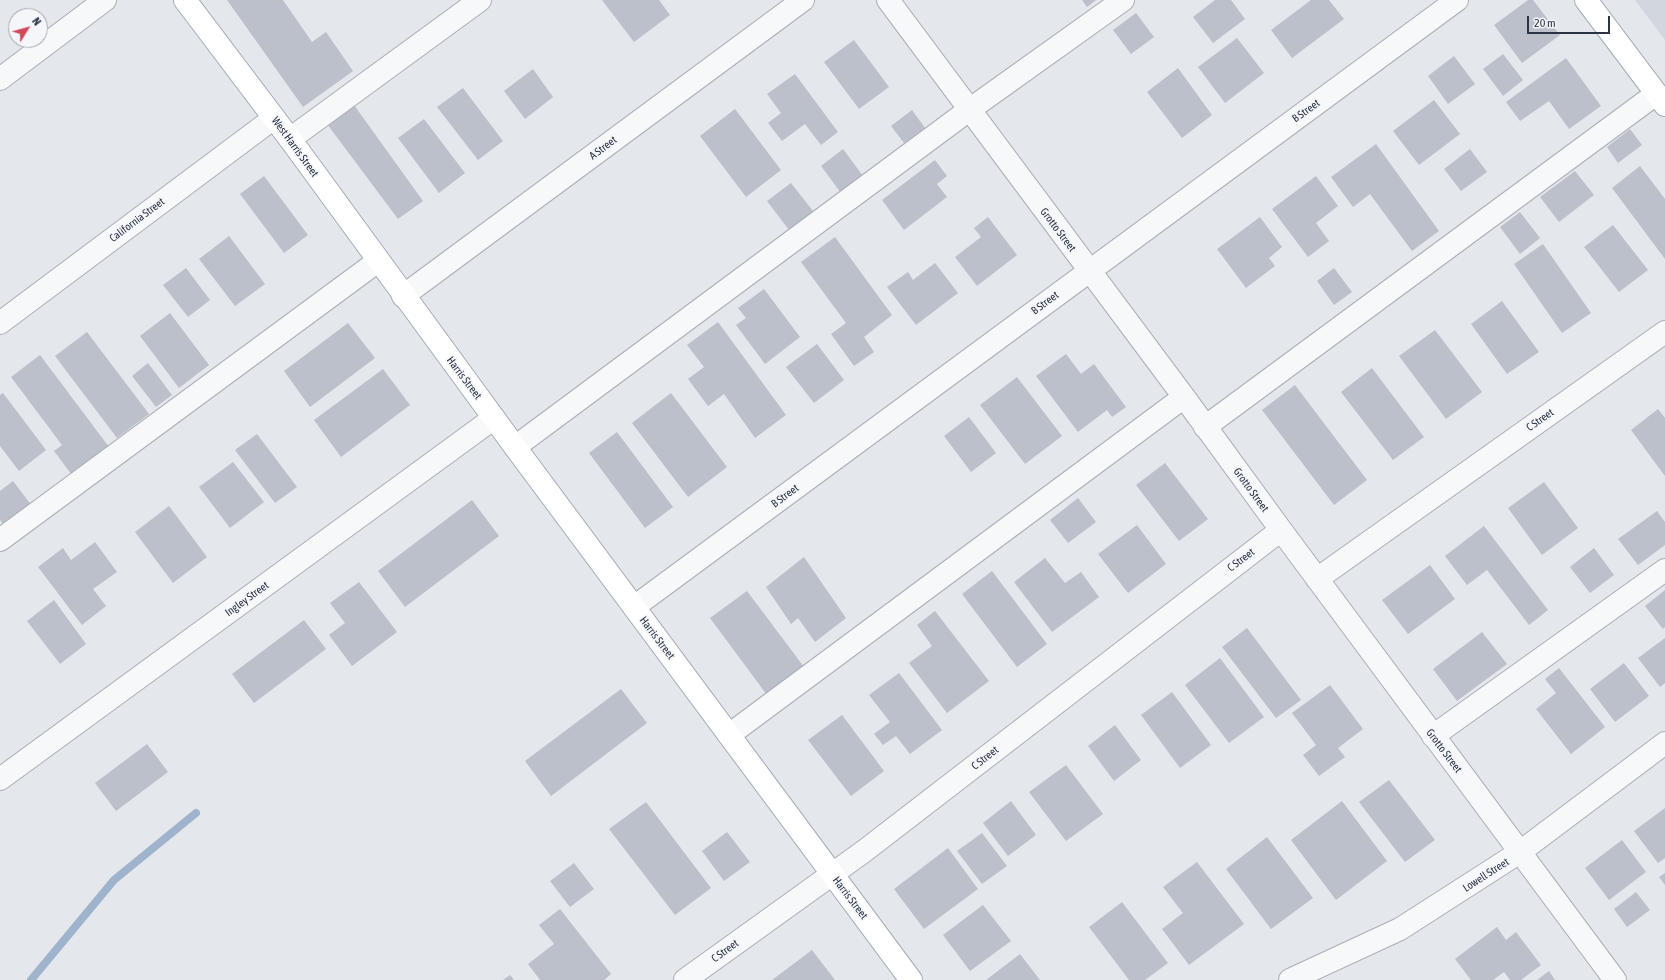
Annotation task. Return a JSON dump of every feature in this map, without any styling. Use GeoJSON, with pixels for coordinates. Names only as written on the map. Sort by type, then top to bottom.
{"type":"FeatureCollection","features":[{"type":"Feature","properties":{"kind":"main road","name":"West Harris Street"},"geometry":{"type":"LineString","coordinates":[[185,0],[290,139],[403,296]]}},
{"type":"Feature","properties":{"kind":"main road"},"geometry":{"type":"LineString","coordinates":[[1586,0],[1661,100]]}},
{"type":"Feature","properties":{"kind":"main road","name":"Harris Street"},"geometry":{"type":"LineString","coordinates":[[403,296],[911,980]]}},
{"type":"Feature","properties":{"kind":"street"},"geometry":{"type":"LineString","coordinates":[[0,79],[105,0]]}},
{"type":"Feature","properties":{"kind":"street"},"geometry":{"type":"LineString","coordinates":[[290,139],[480,0]]}},
{"type":"Feature","properties":{"kind":"street","name":"A Street"},"geometry":{"type":"LineString","coordinates":[[403,296],[803,0]]}},
{"type":"Feature","properties":{"kind":"street","name":"Grotto Street"},"geometry":{"type":"LineString","coordinates":[[888,0],[1615,980]]}},
{"type":"Feature","properties":{"kind":"street"},"geometry":{"type":"LineString","coordinates":[[515,447],[969,110],[1123,0]]}},
{"type":"Feature","properties":{"kind":"street","name":"B Street"},"geometry":{"type":"LineString","coordinates":[[634,607],[1457,0]]}},
{"type":"Feature","properties":{"kind":"street"},"geometry":{"type":"LineString","coordinates":[[1205,427],[1661,100]]}},
{"type":"Feature","properties":{"kind":"street","name":"California Street"},"geometry":{"type":"LineString","coordinates":[[0,323],[274,118]]}},
{"type":"Feature","properties":{"kind":"street"},"geometry":{"type":"LineString","coordinates":[[0,540],[378,261]]}},
{"type":"Feature","properties":{"kind":"street","name":"C Street"},"geometry":{"type":"LineString","coordinates":[[1317,579],[1665,332]]}},
{"type":"Feature","properties":{"kind":"street"},"geometry":{"type":"LineString","coordinates":[[729,735],[1184,397]]}},
{"type":"Feature","properties":{"kind":"street","name":"Ingley Street"},"geometry":{"type":"LineString","coordinates":[[0,779],[494,418]]}},
{"type":"Feature","properties":{"kind":"street","name":"C Street"},"geometry":{"type":"LineString","coordinates":[[685,980],[832,875],[1281,530]]}},
{"type":"Feature","properties":{"kind":"street"},"geometry":{"type":"LineString","coordinates":[[1433,736],[1665,570]]}},
{"type":"Feature","properties":{"kind":"street","name":"Lowell Street"},"geometry":{"type":"LineString","coordinates":[[1290,980],[1400,929],[1520,852],[1665,743]]}},
{"type":"Feature","properties":{"kind":"shaded area"},"geometry":{"type":"Polygon","coordinates":[[[1635,0],[1665,0],[1665,40],[1635,0]]]}},
{"type":"Feature","properties":{"kind":"building"},"geometry":{"type":"Polygon","coordinates":[[[227,0],[283,0],[312,42],[326,32],[353,71],[303,107],[227,0]]]}},
{"type":"Feature","properties":{"kind":"building"},"geometry":{"type":"Polygon","coordinates":[[[602,0],[659,0],[670,15],[634,42],[602,0]]]}},
{"type":"Feature","properties":{"kind":"building"},"geometry":{"type":"Polygon","coordinates":[[[1082,0],[1096,0],[1087,7],[1082,0]]]}},
{"type":"Feature","properties":{"kind":"building"},"geometry":{"type":"Polygon","coordinates":[[[1215,0],[1231,0],[1245,19],[1213,43],[1193,17],[1215,0]]]}},
{"type":"Feature","properties":{"kind":"building"},"geometry":{"type":"Polygon","coordinates":[[[1311,0],[1329,0],[1344,19],[1292,58],[1271,30],[1311,0]]]}},
{"type":"Feature","properties":{"kind":"building"},"geometry":{"type":"Polygon","coordinates":[[[1528,0],[1533,0],[1560,35],[1522,63],[1494,25],[1528,0]]]}},
{"type":"Feature","properties":{"kind":"building"},"geometry":{"type":"Polygon","coordinates":[[[1136,13],[1154,37],[1131,54],[1113,30],[1136,13]]]}},
{"type":"Feature","properties":{"kind":"building"},"geometry":{"type":"Polygon","coordinates":[[[1237,38],[1264,73],[1225,103],[1198,67],[1237,38]]]}},
{"type":"Feature","properties":{"kind":"building"},"geometry":{"type":"Polygon","coordinates":[[[854,40],[889,87],[859,109],[824,62],[854,40]]]}},
{"type":"Feature","properties":{"kind":"building"},"geometry":{"type":"Polygon","coordinates":[[[1503,54],[1523,80],[1503,96],[1483,69],[1503,54]]]}},
{"type":"Feature","properties":{"kind":"building"},"geometry":{"type":"Polygon","coordinates":[[[1454,56],[1475,84],[1448,104],[1428,76],[1454,56]]]}},
{"type":"Feature","properties":{"kind":"building"},"geometry":{"type":"Polygon","coordinates":[[[1566,58],[1601,106],[1569,129],[1549,101],[1520,121],[1506,102],[1566,58]]]}},
{"type":"Feature","properties":{"kind":"building"},"geometry":{"type":"Polygon","coordinates":[[[1178,68],[1212,115],[1182,138],[1147,92],[1178,68]]]}},
{"type":"Feature","properties":{"kind":"building"},"geometry":{"type":"Polygon","coordinates":[[[533,69],[553,97],[525,119],[504,91],[533,69]]]}},
{"type":"Feature","properties":{"kind":"building"},"geometry":{"type":"Polygon","coordinates":[[[795,74],[838,132],[821,145],[805,124],[782,141],[768,123],[781,113],[767,94],[795,74]]]}},
{"type":"Feature","properties":{"kind":"building"},"geometry":{"type":"Polygon","coordinates":[[[463,88],[503,141],[478,160],[437,107],[463,88]]]}},
{"type":"Feature","properties":{"kind":"building"},"geometry":{"type":"Polygon","coordinates":[[[1434,100],[1460,134],[1419,165],[1393,131],[1434,100]]]}},
{"type":"Feature","properties":{"kind":"building"},"geometry":{"type":"Polygon","coordinates":[[[354,105],[423,201],[398,219],[327,124],[354,105]]]}},
{"type":"Feature","properties":{"kind":"building"},"geometry":{"type":"Polygon","coordinates":[[[735,109],[781,170],[746,197],[700,136],[735,109]]]}},
{"type":"Feature","properties":{"kind":"building"},"geometry":{"type":"Polygon","coordinates":[[[912,110],[925,128],[904,143],[891,126],[912,110]]]}},
{"type":"Feature","properties":{"kind":"building"},"geometry":{"type":"Polygon","coordinates":[[[424,119],[465,173],[439,193],[398,138],[424,119]]]}},
{"type":"Feature","properties":{"kind":"building"},"geometry":{"type":"Polygon","coordinates":[[[1630,129],[1642,145],[1618,163],[1607,147],[1630,129]]]}},
{"type":"Feature","properties":{"kind":"building"},"geometry":{"type":"Polygon","coordinates":[[[1376,144],[1439,231],[1412,251],[1370,194],[1353,207],[1331,177],[1376,144]]]}},
{"type":"Feature","properties":{"kind":"building"},"geometry":{"type":"Polygon","coordinates":[[[843,149],[863,176],[841,193],[821,166],[843,149]]]}},
{"type":"Feature","properties":{"kind":"building"},"geometry":{"type":"Polygon","coordinates":[[[1470,149],[1487,172],[1461,191],[1444,169],[1470,149]]]}},
{"type":"Feature","properties":{"kind":"building"},"geometry":{"type":"Polygon","coordinates":[[[935,160],[947,176],[937,184],[947,197],[904,230],[882,200],[935,160]]]}},
{"type":"Feature","properties":{"kind":"building"},"geometry":{"type":"Polygon","coordinates":[[[1640,166],[1665,199],[1665,259],[1612,188],[1640,166]]]}},
{"type":"Feature","properties":{"kind":"building"},"geometry":{"type":"Polygon","coordinates":[[[1575,171],[1594,195],[1559,222],[1540,197],[1575,171]]]}},
{"type":"Feature","properties":{"kind":"building"},"geometry":{"type":"Polygon","coordinates":[[[264,176],[308,235],[284,253],[240,194],[264,176]]]}},
{"type":"Feature","properties":{"kind":"building"},"geometry":{"type":"Polygon","coordinates":[[[1316,176],[1338,206],[1316,223],[1329,241],[1308,257],[1272,209],[1316,176]]]}},
{"type":"Feature","properties":{"kind":"building"},"geometry":{"type":"Polygon","coordinates":[[[791,183],[813,211],[789,230],[767,201],[791,183]]]}},
{"type":"Feature","properties":{"kind":"building"},"geometry":{"type":"Polygon","coordinates":[[[1520,212],[1540,238],[1520,254],[1500,227],[1520,212]]]}},
{"type":"Feature","properties":{"kind":"building"},"geometry":{"type":"Polygon","coordinates":[[[988,217],[1017,255],[977,286],[955,257],[981,237],[974,228],[988,217]]]}},
{"type":"Feature","properties":{"kind":"building"},"geometry":{"type":"Polygon","coordinates":[[[1260,217],[1282,247],[1269,258],[1275,266],[1246,288],[1217,249],[1260,217]]]}},
{"type":"Feature","properties":{"kind":"building"},"geometry":{"type":"Polygon","coordinates":[[[1613,225],[1648,270],[1619,292],[1584,247],[1613,225]]]}},
{"type":"Feature","properties":{"kind":"building"},"geometry":{"type":"Polygon","coordinates":[[[229,236],[265,284],[235,306],[199,259],[229,236]]]}},
{"type":"Feature","properties":{"kind":"building"},"geometry":{"type":"Polygon","coordinates":[[[835,237],[892,315],[864,337],[874,352],[854,366],[831,334],[846,323],[801,262],[835,237]]]}},
{"type":"Feature","properties":{"kind":"building"},"geometry":{"type":"Polygon","coordinates":[[[1543,244],[1591,313],[1562,333],[1514,264],[1543,244]]]}},
{"type":"Feature","properties":{"kind":"building"},"geometry":{"type":"Polygon","coordinates":[[[935,263],[958,293],[916,325],[887,287],[908,272],[913,280],[935,263]]]}},
{"type":"Feature","properties":{"kind":"building"},"geometry":{"type":"Polygon","coordinates":[[[186,268],[210,300],[188,317],[163,285],[186,268]]]}},
{"type":"Feature","properties":{"kind":"building"},"geometry":{"type":"Polygon","coordinates":[[[1334,268],[1352,292],[1334,305],[1317,281],[1334,268]]]}},
{"type":"Feature","properties":{"kind":"building"},"geometry":{"type":"Polygon","coordinates":[[[764,289],[800,337],[765,364],[736,325],[746,318],[738,308],[764,289]]]}},
{"type":"Feature","properties":{"kind":"building"},"geometry":{"type":"Polygon","coordinates":[[[1502,301],[1539,352],[1507,374],[1471,324],[1502,301]]]}},
{"type":"Feature","properties":{"kind":"building"},"geometry":{"type":"Polygon","coordinates":[[[170,313],[209,365],[179,388],[140,336],[170,313]]]}},
{"type":"Feature","properties":{"kind":"building"},"geometry":{"type":"Polygon","coordinates":[[[718,322],[786,415],[755,438],[724,394],[708,406],[688,379],[704,367],[687,345],[718,322]]]}},
{"type":"Feature","properties":{"kind":"building"},"geometry":{"type":"Polygon","coordinates":[[[348,323],[375,358],[310,407],[284,371],[348,323]]]}},
{"type":"Feature","properties":{"kind":"building"},"geometry":{"type":"Polygon","coordinates":[[[1435,330],[1482,392],[1446,419],[1399,356],[1435,330]]]}},
{"type":"Feature","properties":{"kind":"building"},"geometry":{"type":"Polygon","coordinates":[[[87,332],[149,414],[117,438],[55,356],[87,332]]]}},
{"type":"Feature","properties":{"kind":"building"},"geometry":{"type":"Polygon","coordinates":[[[817,344],[844,380],[814,403],[786,367],[817,344]]]}},
{"type":"Feature","properties":{"kind":"building"},"geometry":{"type":"Polygon","coordinates":[[[1066,354],[1081,374],[1094,364],[1126,407],[1112,417],[1107,410],[1078,432],[1036,376],[1066,354]]]}},
{"type":"Feature","properties":{"kind":"building"},"geometry":{"type":"Polygon","coordinates":[[[40,355],[109,447],[72,475],[54,451],[62,445],[11,377],[40,355]]]}},
{"type":"Feature","properties":{"kind":"building"},"geometry":{"type":"Polygon","coordinates":[[[148,363],[172,395],[156,407],[132,376],[148,363]]]}},
{"type":"Feature","properties":{"kind":"building"},"geometry":{"type":"Polygon","coordinates":[[[1372,368],[1424,437],[1393,460],[1341,392],[1372,368]]]}},
{"type":"Feature","properties":{"kind":"building"},"geometry":{"type":"Polygon","coordinates":[[[383,369],[410,405],[341,457],[314,420],[383,369]]]}},
{"type":"Feature","properties":{"kind":"building"},"geometry":{"type":"Polygon","coordinates":[[[1017,377],[1062,436],[1025,464],[980,405],[1017,377]]]}},
{"type":"Feature","properties":{"kind":"building"},"geometry":{"type":"Polygon","coordinates":[[[1295,385],[1367,480],[1334,505],[1262,410],[1295,385]]]}},
{"type":"Feature","properties":{"kind":"building"},"geometry":{"type":"Polygon","coordinates":[[[3,393],[46,450],[19,471],[0,446],[0,395],[3,393]]]}},
{"type":"Feature","properties":{"kind":"building"},"geometry":{"type":"Polygon","coordinates":[[[671,393],[727,467],[688,497],[632,423],[671,393]]]}},
{"type":"Feature","properties":{"kind":"building"},"geometry":{"type":"Polygon","coordinates":[[[1658,409],[1665,418],[1665,476],[1631,430],[1658,409]]]}},
{"type":"Feature","properties":{"kind":"building"},"geometry":{"type":"Polygon","coordinates":[[[969,417],[996,453],[971,472],[944,436],[969,417]]]}},
{"type":"Feature","properties":{"kind":"building"},"geometry":{"type":"Polygon","coordinates":[[[617,432],[673,507],[645,528],[589,453],[617,432]]]}},
{"type":"Feature","properties":{"kind":"building"},"geometry":{"type":"Polygon","coordinates":[[[257,434],[297,487],[275,503],[235,450],[257,434]]]}},
{"type":"Feature","properties":{"kind":"building"},"geometry":{"type":"Polygon","coordinates":[[[233,462],[264,502],[230,528],[199,487],[233,462]]]}},
{"type":"Feature","properties":{"kind":"building"},"geometry":{"type":"Polygon","coordinates":[[[1165,463],[1208,519],[1179,541],[1136,485],[1165,463]]]}},
{"type":"Feature","properties":{"kind":"building"},"geometry":{"type":"Polygon","coordinates":[[[13,481],[32,506],[5,527],[0,520],[0,491],[13,481]]]}},
{"type":"Feature","properties":{"kind":"building"},"geometry":{"type":"Polygon","coordinates":[[[1544,482],[1578,528],[1542,555],[1508,508],[1544,482]]]}},
{"type":"Feature","properties":{"kind":"building"},"geometry":{"type":"Polygon","coordinates":[[[1078,498],[1096,522],[1068,543],[1050,520],[1078,498]]]}},
{"type":"Feature","properties":{"kind":"building"},"geometry":{"type":"Polygon","coordinates":[[[472,500],[499,536],[405,607],[378,571],[472,500]]]}},
{"type":"Feature","properties":{"kind":"building"},"geometry":{"type":"Polygon","coordinates":[[[169,506],[207,557],[173,583],[135,532],[169,506]]]}},
{"type":"Feature","properties":{"kind":"building"},"geometry":{"type":"Polygon","coordinates":[[[1657,511],[1665,522],[1665,545],[1638,565],[1618,539],[1657,511]]]}},
{"type":"Feature","properties":{"kind":"building"},"geometry":{"type":"Polygon","coordinates":[[[1137,525],[1166,564],[1128,593],[1098,554],[1137,525]]]}},
{"type":"Feature","properties":{"kind":"building"},"geometry":{"type":"Polygon","coordinates":[[[1484,526],[1548,610],[1529,625],[1487,570],[1467,585],[1445,556],[1484,526]]]}},
{"type":"Feature","properties":{"kind":"building"},"geometry":{"type":"Polygon","coordinates":[[[95,542],[117,572],[93,589],[106,606],[82,625],[38,567],[63,548],[71,560],[95,542]]]}},
{"type":"Feature","properties":{"kind":"building"},"geometry":{"type":"Polygon","coordinates":[[[1594,548],[1614,575],[1590,593],[1570,567],[1594,548]]]}},
{"type":"Feature","properties":{"kind":"building"},"geometry":{"type":"Polygon","coordinates":[[[804,557],[846,618],[815,642],[798,618],[791,624],[766,587],[804,557]]]}},
{"type":"Feature","properties":{"kind":"building"},"geometry":{"type":"Polygon","coordinates":[[[1045,558],[1065,583],[1081,572],[1099,597],[1052,632],[1014,582],[1045,558]]]}},
{"type":"Feature","properties":{"kind":"building"},"geometry":{"type":"Polygon","coordinates":[[[1430,565],[1455,599],[1408,634],[1382,600],[1430,565]]]}},
{"type":"Feature","properties":{"kind":"building"},"geometry":{"type":"Polygon","coordinates":[[[992,571],[1047,644],[1017,667],[962,594],[992,571]]]}},
{"type":"Feature","properties":{"kind":"building"},"geometry":{"type":"Polygon","coordinates":[[[359,582],[397,632],[352,666],[329,635],[345,623],[330,603],[359,582]]]}},
{"type":"Feature","properties":{"kind":"building"},"geometry":{"type":"Polygon","coordinates":[[[1665,590],[1665,627],[1663,629],[1645,606],[1665,590]]]}},
{"type":"Feature","properties":{"kind":"building"},"geometry":{"type":"Polygon","coordinates":[[[747,591],[804,667],[767,695],[710,618],[747,591]]]}},
{"type":"Feature","properties":{"kind":"building"},"geometry":{"type":"Polygon","coordinates":[[[54,600],[86,644],[60,664],[27,621],[54,600]]]}},
{"type":"Feature","properties":{"kind":"building"},"geometry":{"type":"Polygon","coordinates":[[[935,611],[989,681],[947,713],[909,663],[932,646],[917,625],[935,611]]]}},
{"type":"Feature","properties":{"kind":"building"},"geometry":{"type":"Polygon","coordinates":[[[304,620],[326,649],[254,703],[232,674],[304,620]]]}},
{"type":"Feature","properties":{"kind":"building"},"geometry":{"type":"Polygon","coordinates":[[[1247,628],[1301,700],[1276,718],[1222,647],[1247,628]]]}},
{"type":"Feature","properties":{"kind":"building"},"geometry":{"type":"Polygon","coordinates":[[[1482,632],[1507,664],[1457,701],[1433,669],[1482,632]]]}},
{"type":"Feature","properties":{"kind":"building"},"geometry":{"type":"Polygon","coordinates":[[[1665,638],[1665,683],[1660,687],[1638,658],[1665,638]]]}},
{"type":"Feature","properties":{"kind":"building"},"geometry":{"type":"Polygon","coordinates":[[[1220,658],[1264,717],[1229,743],[1185,685],[1220,658]]]}},
{"type":"Feature","properties":{"kind":"building"},"geometry":{"type":"Polygon","coordinates":[[[1624,663],[1649,696],[1615,722],[1590,689],[1624,663]]]}},
{"type":"Feature","properties":{"kind":"building"},"geometry":{"type":"Polygon","coordinates":[[[1559,668],[1605,727],[1571,754],[1536,709],[1556,693],[1545,679],[1559,668]]]}},
{"type":"Feature","properties":{"kind":"building"},"geometry":{"type":"Polygon","coordinates":[[[899,673],[942,730],[910,754],[896,736],[883,745],[874,734],[890,722],[869,695],[899,673]]]}},
{"type":"Feature","properties":{"kind":"building"},"geometry":{"type":"Polygon","coordinates":[[[1330,685],[1363,729],[1338,748],[1345,757],[1319,776],[1303,755],[1316,745],[1292,713],[1330,685]]]}},
{"type":"Feature","properties":{"kind":"building"},"geometry":{"type":"Polygon","coordinates":[[[621,689],[647,723],[551,796],[525,761],[621,689]]]}},
{"type":"Feature","properties":{"kind":"building"},"geometry":{"type":"Polygon","coordinates":[[[1172,692],[1211,745],[1180,768],[1141,715],[1172,692]]]}},
{"type":"Feature","properties":{"kind":"building"},"geometry":{"type":"Polygon","coordinates":[[[842,715],[884,771],[851,796],[808,740],[842,715]]]}},
{"type":"Feature","properties":{"kind":"building"},"geometry":{"type":"Polygon","coordinates":[[[1115,725],[1141,760],[1114,781],[1088,746],[1115,725]]]}},
{"type":"Feature","properties":{"kind":"building"},"geometry":{"type":"Polygon","coordinates":[[[147,744],[168,772],[116,811],[95,783],[147,744]]]}},
{"type":"Feature","properties":{"kind":"building"},"geometry":{"type":"Polygon","coordinates":[[[1066,765],[1103,814],[1066,841],[1029,792],[1066,765]]]}},
{"type":"Feature","properties":{"kind":"building"},"geometry":{"type":"Polygon","coordinates":[[[1389,780],[1435,840],[1405,862],[1359,802],[1389,780]]]}},
{"type":"Feature","properties":{"kind":"building"},"geometry":{"type":"Polygon","coordinates":[[[1011,801],[1036,835],[1008,856],[983,823],[1011,801]]]}},
{"type":"Feature","properties":{"kind":"building"},"geometry":{"type":"Polygon","coordinates":[[[1342,801],[1387,861],[1336,900],[1291,840],[1342,801]]]}},
{"type":"Feature","properties":{"kind":"building"},"geometry":{"type":"Polygon","coordinates":[[[646,802],[711,888],[675,915],[609,829],[646,802]]]}},
{"type":"Feature","properties":{"kind":"building"},"geometry":{"type":"Polygon","coordinates":[[[1665,808],[1665,858],[1658,863],[1634,831],[1665,808]]]}},
{"type":"Feature","properties":{"kind":"building"},"geometry":{"type":"Polygon","coordinates":[[[727,832],[750,862],[724,881],[702,851],[727,832]]]}},
{"type":"Feature","properties":{"kind":"building"},"geometry":{"type":"Polygon","coordinates":[[[982,833],[1007,866],[982,884],[957,851],[982,833]]]}},
{"type":"Feature","properties":{"kind":"building"},"geometry":{"type":"Polygon","coordinates":[[[1267,837],[1313,898],[1271,929],[1226,869],[1267,837]]]}},
{"type":"Feature","properties":{"kind":"building"},"geometry":{"type":"Polygon","coordinates":[[[1622,840],[1646,872],[1609,900],[1585,868],[1622,840]]]}},
{"type":"Feature","properties":{"kind":"building"},"geometry":{"type":"Polygon","coordinates":[[[948,848],[978,889],[924,929],[894,889],[948,848]]]}},
{"type":"Feature","properties":{"kind":"building"},"geometry":{"type":"Polygon","coordinates":[[[1197,862],[1244,924],[1189,965],[1162,929],[1183,913],[1163,887],[1197,862]]]}},
{"type":"Feature","properties":{"kind":"building"},"geometry":{"type":"Polygon","coordinates":[[[574,863],[594,889],[570,907],[550,881],[574,863]]]}},
{"type":"Feature","properties":{"kind":"building"},"geometry":{"type":"Polygon","coordinates":[[[1665,873],[1665,885],[1659,877],[1665,873]]]}},
{"type":"Feature","properties":{"kind":"building"},"geometry":{"type":"Polygon","coordinates":[[[1636,892],[1650,910],[1627,927],[1614,909],[1636,892]]]}},
{"type":"Feature","properties":{"kind":"building"},"geometry":{"type":"Polygon","coordinates":[[[1122,902],[1168,963],[1145,980],[1129,980],[1089,927],[1122,902]]]}},
{"type":"Feature","properties":{"kind":"building"},"geometry":{"type":"Polygon","coordinates":[[[983,905],[1011,941],[970,971],[943,935],[983,905]]]}},
{"type":"Feature","properties":{"kind":"building"},"geometry":{"type":"Polygon","coordinates":[[[560,909],[611,974],[604,980],[540,980],[528,964],[554,944],[539,925],[560,909]]]}},
{"type":"Feature","properties":{"kind":"building"},"geometry":{"type":"Polygon","coordinates":[[[1497,927],[1506,940],[1516,932],[1541,965],[1521,980],[1510,980],[1504,972],[1493,980],[1471,980],[1455,959],[1497,927]]]}},
{"type":"Feature","properties":{"kind":"building"},"geometry":{"type":"Polygon","coordinates":[[[812,950],[835,980],[772,980],[812,950]]]}},
{"type":"Feature","properties":{"kind":"building"},"geometry":{"type":"Polygon","coordinates":[[[1020,954],[1040,980],[986,980],[1020,954]]]}},
{"type":"Feature","properties":{"kind":"building"},"geometry":{"type":"Polygon","coordinates":[[[1549,971],[1555,980],[1537,980],[1549,971]]]}},
{"type":"Feature","properties":{"kind":"building"},"geometry":{"type":"Polygon","coordinates":[[[510,975],[514,980],[503,980],[510,975]]]}},
{"type":"Feature","properties":{"kind":"waterway"},"geometry":{"type":"LineString","coordinates":[[31,980],[114,880],[196,813]]}}]}
